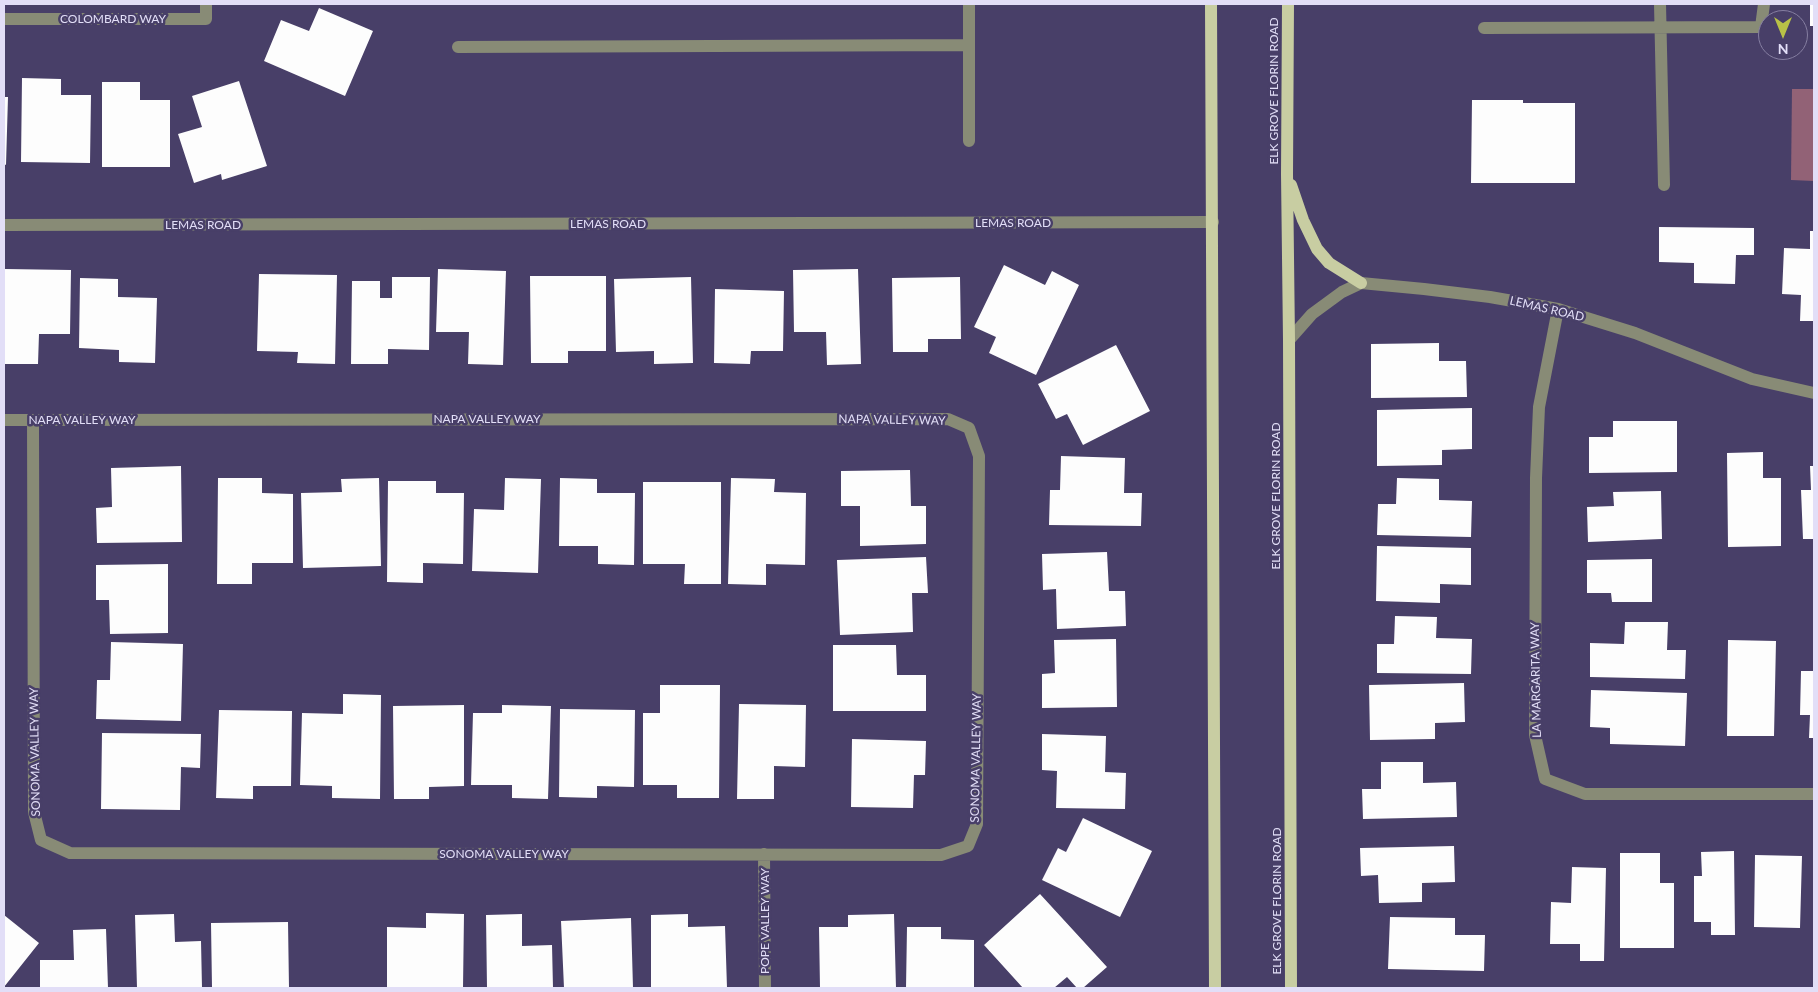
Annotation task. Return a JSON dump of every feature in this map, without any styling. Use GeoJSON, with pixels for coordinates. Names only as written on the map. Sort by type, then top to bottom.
{"type":"FeatureCollection","features":[{"type":"Feature","properties":{"kind":"main road"},"geometry":{"type":"LineString","coordinates":[[1211,4],[1215,988]]}},
{"type":"Feature","properties":{"kind":"main road","name":"ELK GROVE FLORIN ROAD"},"geometry":{"type":"LineString","coordinates":[[1288,4],[1287,174],[1291,988]]}},
{"type":"Feature","properties":{"kind":"main road"},"geometry":{"type":"LineString","coordinates":[[1287,174],[1303,220],[1317,249],[1329,262],[1361,284]]}},
{"type":"Feature","properties":{"kind":"street","name":"COLOMBARD WAY"},"geometry":{"type":"LineString","coordinates":[[4,19],[206,19],[206,4]]}},
{"type":"Feature","properties":{"kind":"street"},"geometry":{"type":"LineString","coordinates":[[969,4],[969,141]]}},
{"type":"Feature","properties":{"kind":"street"},"geometry":{"type":"LineString","coordinates":[[1660,4],[1664,185]]}},
{"type":"Feature","properties":{"kind":"street"},"geometry":{"type":"LineString","coordinates":[[1484,28],[1761,27],[1764,4]]}},
{"type":"Feature","properties":{"kind":"street"},"geometry":{"type":"LineString","coordinates":[[458,47],[969,45]]}},
{"type":"Feature","properties":{"kind":"street","name":"LEMAS ROAD"},"geometry":{"type":"LineString","coordinates":[[4,225],[1212,222]]}},
{"type":"Feature","properties":{"kind":"street"},"geometry":{"type":"LineString","coordinates":[[1289,340],[1312,314],[1342,292],[1361,284]]}},
{"type":"Feature","properties":{"kind":"street","name":"LEMAS ROAD"},"geometry":{"type":"LineString","coordinates":[[1361,284],[1490,297],[1558,309],[1635,333],[1752,379],[1814,393]]}},
{"type":"Feature","properties":{"kind":"street","name":"LA MARGARITA WAY"},"geometry":{"type":"LineString","coordinates":[[1558,309],[1538,407],[1536,478],[1535,735],[1545,779],[1585,794],[1814,794]]}},
{"type":"Feature","properties":{"kind":"street","name":"NAPA VALLEY WAY"},"geometry":{"type":"LineString","coordinates":[[4,420],[948,419],[969,428]]}},
{"type":"Feature","properties":{"kind":"street","name":"SONOMA VALLEY WAY"},"geometry":{"type":"LineString","coordinates":[[33,420],[34,812],[41,840],[70,853],[941,855],[968,846],[977,824],[979,456],[969,428]]}},
{"type":"Feature","properties":{"kind":"street","name":"POPE VALLEY WAY"},"geometry":{"type":"LineString","coordinates":[[764,854],[766,988]]}},
{"type":"Feature","properties":{"kind":"shaded area"},"geometry":{"type":"Polygon","coordinates":[[[1792,89],[1814,89],[1814,181],[1791,180],[1792,89]]]}},
{"type":"Feature","properties":{"kind":"building"},"geometry":{"type":"Polygon","coordinates":[[[1810,4],[1814,4],[1814,26],[1810,26],[1810,4]]]}},
{"type":"Feature","properties":{"kind":"building"},"geometry":{"type":"Polygon","coordinates":[[[319,8],[373,31],[345,96],[264,61],[281,20],[309,31],[319,8]]]}},
{"type":"Feature","properties":{"kind":"building"},"geometry":{"type":"Polygon","coordinates":[[[22,78],[61,79],[61,95],[91,95],[90,163],[21,162],[22,78]]]}},
{"type":"Feature","properties":{"kind":"building"},"geometry":{"type":"Polygon","coordinates":[[[239,81],[267,166],[222,180],[221,174],[194,183],[178,134],[202,127],[192,96],[239,81]]]}},
{"type":"Feature","properties":{"kind":"building"},"geometry":{"type":"Polygon","coordinates":[[[102,82],[140,82],[140,100],[170,100],[170,167],[102,167],[102,82]]]}},
{"type":"Feature","properties":{"kind":"building"},"geometry":{"type":"Polygon","coordinates":[[[4,97],[8,97],[6,165],[4,164],[4,97]]]}},
{"type":"Feature","properties":{"kind":"building"},"geometry":{"type":"Polygon","coordinates":[[[1472,100],[1523,100],[1523,103],[1575,103],[1575,183],[1471,183],[1472,100]]]}},
{"type":"Feature","properties":{"kind":"building"},"geometry":{"type":"Polygon","coordinates":[[[1659,227],[1754,228],[1754,255],[1736,255],[1735,284],[1694,283],[1694,263],[1659,262],[1659,227]]]}},
{"type":"Feature","properties":{"kind":"building"},"geometry":{"type":"Polygon","coordinates":[[[1810,231],[1814,231],[1814,321],[1800,321],[1801,295],[1782,294],[1784,248],[1810,249],[1810,231]]]}},
{"type":"Feature","properties":{"kind":"building"},"geometry":{"type":"Polygon","coordinates":[[[1004,265],[1045,285],[1052,271],[1079,285],[1036,375],[989,353],[996,337],[974,327],[1004,265]]]}},
{"type":"Feature","properties":{"kind":"building"},"geometry":{"type":"Polygon","coordinates":[[[5,269],[71,270],[70,334],[39,334],[38,364],[4,364],[5,269]]]}},
{"type":"Feature","properties":{"kind":"building"},"geometry":{"type":"Polygon","coordinates":[[[438,269],[506,271],[503,365],[468,364],[469,332],[436,332],[438,269]]]}},
{"type":"Feature","properties":{"kind":"building"},"geometry":{"type":"Polygon","coordinates":[[[858,269],[861,364],[827,365],[826,332],[794,332],[793,270],[858,269]]]}},
{"type":"Feature","properties":{"kind":"building"},"geometry":{"type":"Polygon","coordinates":[[[259,274],[337,275],[335,364],[297,363],[298,352],[257,351],[259,274]]]}},
{"type":"Feature","properties":{"kind":"building"},"geometry":{"type":"Polygon","coordinates":[[[530,276],[606,276],[606,351],[568,351],[568,363],[531,363],[530,276]]]}},
{"type":"Feature","properties":{"kind":"building"},"geometry":{"type":"Polygon","coordinates":[[[392,277],[430,277],[429,350],[388,349],[388,364],[351,364],[352,281],[380,281],[380,298],[392,298],[392,277]]]}},
{"type":"Feature","properties":{"kind":"building"},"geometry":{"type":"Polygon","coordinates":[[[691,277],[693,363],[654,364],[654,351],[616,352],[614,279],[691,277]]]}},
{"type":"Feature","properties":{"kind":"building"},"geometry":{"type":"Polygon","coordinates":[[[960,277],[961,339],[928,339],[928,352],[893,352],[892,278],[960,277]]]}},
{"type":"Feature","properties":{"kind":"building"},"geometry":{"type":"Polygon","coordinates":[[[80,278],[118,279],[118,297],[157,298],[155,363],[119,362],[119,350],[79,348],[80,278]]]}},
{"type":"Feature","properties":{"kind":"building"},"geometry":{"type":"Polygon","coordinates":[[[715,289],[784,291],[783,351],[751,351],[750,364],[714,363],[715,289]]]}},
{"type":"Feature","properties":{"kind":"building"},"geometry":{"type":"Polygon","coordinates":[[[1439,343],[1439,361],[1466,361],[1467,397],[1371,398],[1371,344],[1439,343]]]}},
{"type":"Feature","properties":{"kind":"building"},"geometry":{"type":"Polygon","coordinates":[[[1116,345],[1150,411],[1083,445],[1067,414],[1056,419],[1038,384],[1116,345]]]}},
{"type":"Feature","properties":{"kind":"building"},"geometry":{"type":"Polygon","coordinates":[[[1472,408],[1472,449],[1442,450],[1442,465],[1377,466],[1377,410],[1472,408]]]}},
{"type":"Feature","properties":{"kind":"building"},"geometry":{"type":"Polygon","coordinates":[[[1613,421],[1677,421],[1677,472],[1589,473],[1589,437],[1613,437],[1613,421]]]}},
{"type":"Feature","properties":{"kind":"building"},"geometry":{"type":"Polygon","coordinates":[[[1763,452],[1763,478],[1781,478],[1781,546],[1728,547],[1727,453],[1763,452]]]}},
{"type":"Feature","properties":{"kind":"building"},"geometry":{"type":"Polygon","coordinates":[[[1061,456],[1125,458],[1124,493],[1142,493],[1141,526],[1049,525],[1050,490],[1060,490],[1061,456]]]}},
{"type":"Feature","properties":{"kind":"building"},"geometry":{"type":"Polygon","coordinates":[[[181,466],[182,542],[97,543],[96,508],[112,507],[111,468],[181,466]]]}},
{"type":"Feature","properties":{"kind":"building"},"geometry":{"type":"Polygon","coordinates":[[[1810,466],[1814,466],[1814,539],[1803,539],[1801,490],[1811,490],[1810,466]]]}},
{"type":"Feature","properties":{"kind":"building"},"geometry":{"type":"Polygon","coordinates":[[[910,470],[911,506],[926,506],[926,544],[860,546],[860,506],[841,506],[841,471],[910,470]]]}},
{"type":"Feature","properties":{"kind":"building"},"geometry":{"type":"Polygon","coordinates":[[[218,478],[262,478],[262,493],[293,494],[293,563],[252,563],[252,584],[217,584],[218,478]]]}},
{"type":"Feature","properties":{"kind":"building"},"geometry":{"type":"Polygon","coordinates":[[[379,478],[381,566],[303,568],[301,493],[342,492],[341,479],[379,478]]]}},
{"type":"Feature","properties":{"kind":"building"},"geometry":{"type":"Polygon","coordinates":[[[505,478],[541,479],[538,573],[472,571],[474,509],[504,510],[505,478]]]}},
{"type":"Feature","properties":{"kind":"building"},"geometry":{"type":"Polygon","coordinates":[[[560,478],[597,479],[597,493],[635,493],[634,565],[598,564],[598,546],[559,546],[560,478]]]}},
{"type":"Feature","properties":{"kind":"building"},"geometry":{"type":"Polygon","coordinates":[[[731,478],[775,479],[774,492],[806,493],[805,565],[766,564],[766,585],[728,584],[731,478]]]}},
{"type":"Feature","properties":{"kind":"building"},"geometry":{"type":"Polygon","coordinates":[[[1397,478],[1439,479],[1439,500],[1472,501],[1471,537],[1377,535],[1378,504],[1396,504],[1397,478]]]}},
{"type":"Feature","properties":{"kind":"building"},"geometry":{"type":"Polygon","coordinates":[[[388,481],[436,481],[436,493],[464,493],[463,564],[423,563],[423,583],[387,582],[388,481]]]}},
{"type":"Feature","properties":{"kind":"building"},"geometry":{"type":"Polygon","coordinates":[[[643,482],[721,482],[721,584],[684,584],[685,564],[643,564],[643,482]]]}},
{"type":"Feature","properties":{"kind":"building"},"geometry":{"type":"Polygon","coordinates":[[[1661,491],[1662,539],[1588,542],[1587,507],[1614,506],[1613,492],[1661,491]]]}},
{"type":"Feature","properties":{"kind":"building"},"geometry":{"type":"Polygon","coordinates":[[[1377,546],[1471,548],[1471,585],[1440,584],[1440,603],[1376,601],[1377,546]]]}},
{"type":"Feature","properties":{"kind":"building"},"geometry":{"type":"Polygon","coordinates":[[[1107,552],[1109,591],[1125,591],[1126,626],[1057,629],[1056,589],[1043,590],[1042,554],[1107,552]]]}},
{"type":"Feature","properties":{"kind":"building"},"geometry":{"type":"Polygon","coordinates":[[[926,557],[928,593],[912,593],[913,632],[840,635],[837,560],[926,557]]]}},
{"type":"Feature","properties":{"kind":"building"},"geometry":{"type":"Polygon","coordinates":[[[1652,559],[1652,602],[1612,602],[1611,593],[1587,593],[1587,560],[1652,559]]]}},
{"type":"Feature","properties":{"kind":"building"},"geometry":{"type":"Polygon","coordinates":[[[168,564],[168,633],[110,634],[109,600],[96,600],[96,565],[168,564]]]}},
{"type":"Feature","properties":{"kind":"building"},"geometry":{"type":"Polygon","coordinates":[[[1395,616],[1437,617],[1436,638],[1472,639],[1471,674],[1377,673],[1377,644],[1394,644],[1395,616]]]}},
{"type":"Feature","properties":{"kind":"building"},"geometry":{"type":"Polygon","coordinates":[[[1625,622],[1668,622],[1667,650],[1686,650],[1685,679],[1590,677],[1590,643],[1624,644],[1625,622]]]}},
{"type":"Feature","properties":{"kind":"building"},"geometry":{"type":"Polygon","coordinates":[[[1116,639],[1117,707],[1042,708],[1042,674],[1055,673],[1054,640],[1116,639]]]}},
{"type":"Feature","properties":{"kind":"building"},"geometry":{"type":"Polygon","coordinates":[[[1728,640],[1776,641],[1774,736],[1727,736],[1728,640]]]}},
{"type":"Feature","properties":{"kind":"building"},"geometry":{"type":"Polygon","coordinates":[[[111,642],[183,644],[181,721],[96,719],[97,680],[110,680],[111,642]]]}},
{"type":"Feature","properties":{"kind":"building"},"geometry":{"type":"Polygon","coordinates":[[[833,645],[896,645],[897,675],[926,675],[926,711],[833,711],[833,645]]]}},
{"type":"Feature","properties":{"kind":"building"},"geometry":{"type":"Polygon","coordinates":[[[1801,671],[1814,671],[1814,738],[1809,738],[1810,715],[1800,715],[1801,671]]]}},
{"type":"Feature","properties":{"kind":"building"},"geometry":{"type":"Polygon","coordinates":[[[1464,683],[1465,722],[1435,723],[1435,739],[1370,740],[1369,685],[1464,683]]]}},
{"type":"Feature","properties":{"kind":"building"},"geometry":{"type":"Polygon","coordinates":[[[660,685],[720,685],[719,798],[677,798],[677,785],[643,785],[643,713],[660,713],[660,685]]]}},
{"type":"Feature","properties":{"kind":"building"},"geometry":{"type":"Polygon","coordinates":[[[1591,690],[1687,693],[1685,746],[1610,744],[1610,728],[1590,727],[1591,690]]]}},
{"type":"Feature","properties":{"kind":"building"},"geometry":{"type":"Polygon","coordinates":[[[343,694],[381,695],[380,799],[332,798],[332,786],[300,785],[302,713],[343,714],[343,694]]]}},
{"type":"Feature","properties":{"kind":"building"},"geometry":{"type":"Polygon","coordinates":[[[739,704],[806,705],[805,767],[774,766],[774,799],[737,799],[739,704]]]}},
{"type":"Feature","properties":{"kind":"building"},"geometry":{"type":"Polygon","coordinates":[[[464,705],[464,786],[429,787],[429,799],[394,799],[393,706],[464,705]]]}},
{"type":"Feature","properties":{"kind":"building"},"geometry":{"type":"Polygon","coordinates":[[[502,705],[551,706],[548,799],[512,798],[512,785],[471,785],[473,713],[502,713],[502,705]]]}},
{"type":"Feature","properties":{"kind":"building"},"geometry":{"type":"Polygon","coordinates":[[[560,709],[635,710],[634,787],[597,786],[597,798],[559,797],[560,709]]]}},
{"type":"Feature","properties":{"kind":"building"},"geometry":{"type":"Polygon","coordinates":[[[219,710],[292,711],[291,786],[253,786],[253,799],[216,798],[219,710]]]}},
{"type":"Feature","properties":{"kind":"building"},"geometry":{"type":"Polygon","coordinates":[[[102,733],[201,734],[200,768],[181,767],[180,810],[101,809],[102,733]]]}},
{"type":"Feature","properties":{"kind":"building"},"geometry":{"type":"Polygon","coordinates":[[[1042,734],[1106,736],[1105,772],[1126,773],[1125,809],[1056,808],[1057,771],[1042,770],[1042,734]]]}},
{"type":"Feature","properties":{"kind":"building"},"geometry":{"type":"Polygon","coordinates":[[[852,739],[926,741],[925,775],[914,775],[913,808],[851,807],[852,739]]]}},
{"type":"Feature","properties":{"kind":"building"},"geometry":{"type":"Polygon","coordinates":[[[1381,762],[1423,762],[1423,783],[1456,782],[1457,817],[1363,819],[1362,789],[1381,789],[1381,762]]]}},
{"type":"Feature","properties":{"kind":"building"},"geometry":{"type":"Polygon","coordinates":[[[1083,818],[1152,851],[1120,917],[1042,880],[1058,848],[1066,852],[1083,818]]]}},
{"type":"Feature","properties":{"kind":"building"},"geometry":{"type":"Polygon","coordinates":[[[1454,846],[1455,882],[1422,883],[1422,902],[1379,903],[1378,875],[1361,876],[1360,848],[1454,846]]]}},
{"type":"Feature","properties":{"kind":"building"},"geometry":{"type":"Polygon","coordinates":[[[1734,851],[1735,935],[1711,935],[1711,922],[1694,922],[1694,876],[1702,876],[1701,852],[1734,851]]]}},
{"type":"Feature","properties":{"kind":"building"},"geometry":{"type":"Polygon","coordinates":[[[1620,853],[1660,853],[1660,883],[1674,883],[1674,948],[1620,948],[1620,853]]]}},
{"type":"Feature","properties":{"kind":"building"},"geometry":{"type":"Polygon","coordinates":[[[1755,855],[1802,856],[1800,928],[1754,927],[1755,855]]]}},
{"type":"Feature","properties":{"kind":"building"},"geometry":{"type":"Polygon","coordinates":[[[1572,867],[1606,868],[1604,961],[1580,961],[1580,944],[1550,944],[1551,902],[1571,903],[1572,867]]]}},
{"type":"Feature","properties":{"kind":"building"},"geometry":{"type":"Polygon","coordinates":[[[1040,894],[1107,967],[1083,988],[1077,988],[1067,977],[1054,988],[1023,988],[984,945],[1040,894]]]}},
{"type":"Feature","properties":{"kind":"building"},"geometry":{"type":"Polygon","coordinates":[[[426,913],[464,914],[463,988],[387,988],[387,927],[426,928],[426,913]]]}},
{"type":"Feature","properties":{"kind":"building"},"geometry":{"type":"Polygon","coordinates":[[[174,914],[175,942],[201,941],[202,988],[137,988],[135,915],[174,914]]]}},
{"type":"Feature","properties":{"kind":"building"},"geometry":{"type":"Polygon","coordinates":[[[522,914],[522,946],[552,945],[553,988],[487,988],[486,915],[522,914]]]}},
{"type":"Feature","properties":{"kind":"building"},"geometry":{"type":"Polygon","coordinates":[[[688,914],[688,927],[725,926],[727,988],[651,988],[651,915],[688,914]]]}},
{"type":"Feature","properties":{"kind":"building"},"geometry":{"type":"Polygon","coordinates":[[[894,914],[896,988],[820,988],[819,927],[848,927],[848,915],[894,914]]]}},
{"type":"Feature","properties":{"kind":"building"},"geometry":{"type":"Polygon","coordinates":[[[4,915],[39,943],[4,987],[4,915]]]}},
{"type":"Feature","properties":{"kind":"building"},"geometry":{"type":"Polygon","coordinates":[[[1390,917],[1455,918],[1455,935],[1485,935],[1484,971],[1388,969],[1390,917]]]}},
{"type":"Feature","properties":{"kind":"building"},"geometry":{"type":"Polygon","coordinates":[[[631,918],[633,988],[564,988],[561,921],[631,918]]]}},
{"type":"Feature","properties":{"kind":"building"},"geometry":{"type":"Polygon","coordinates":[[[288,922],[289,988],[212,988],[211,923],[288,922]]]}},
{"type":"Feature","properties":{"kind":"building"},"geometry":{"type":"Polygon","coordinates":[[[907,927],[941,927],[941,939],[974,940],[974,988],[906,988],[907,927]]]}},
{"type":"Feature","properties":{"kind":"building"},"geometry":{"type":"Polygon","coordinates":[[[106,929],[108,988],[40,988],[40,960],[74,960],[73,930],[106,929]]]}}]}
